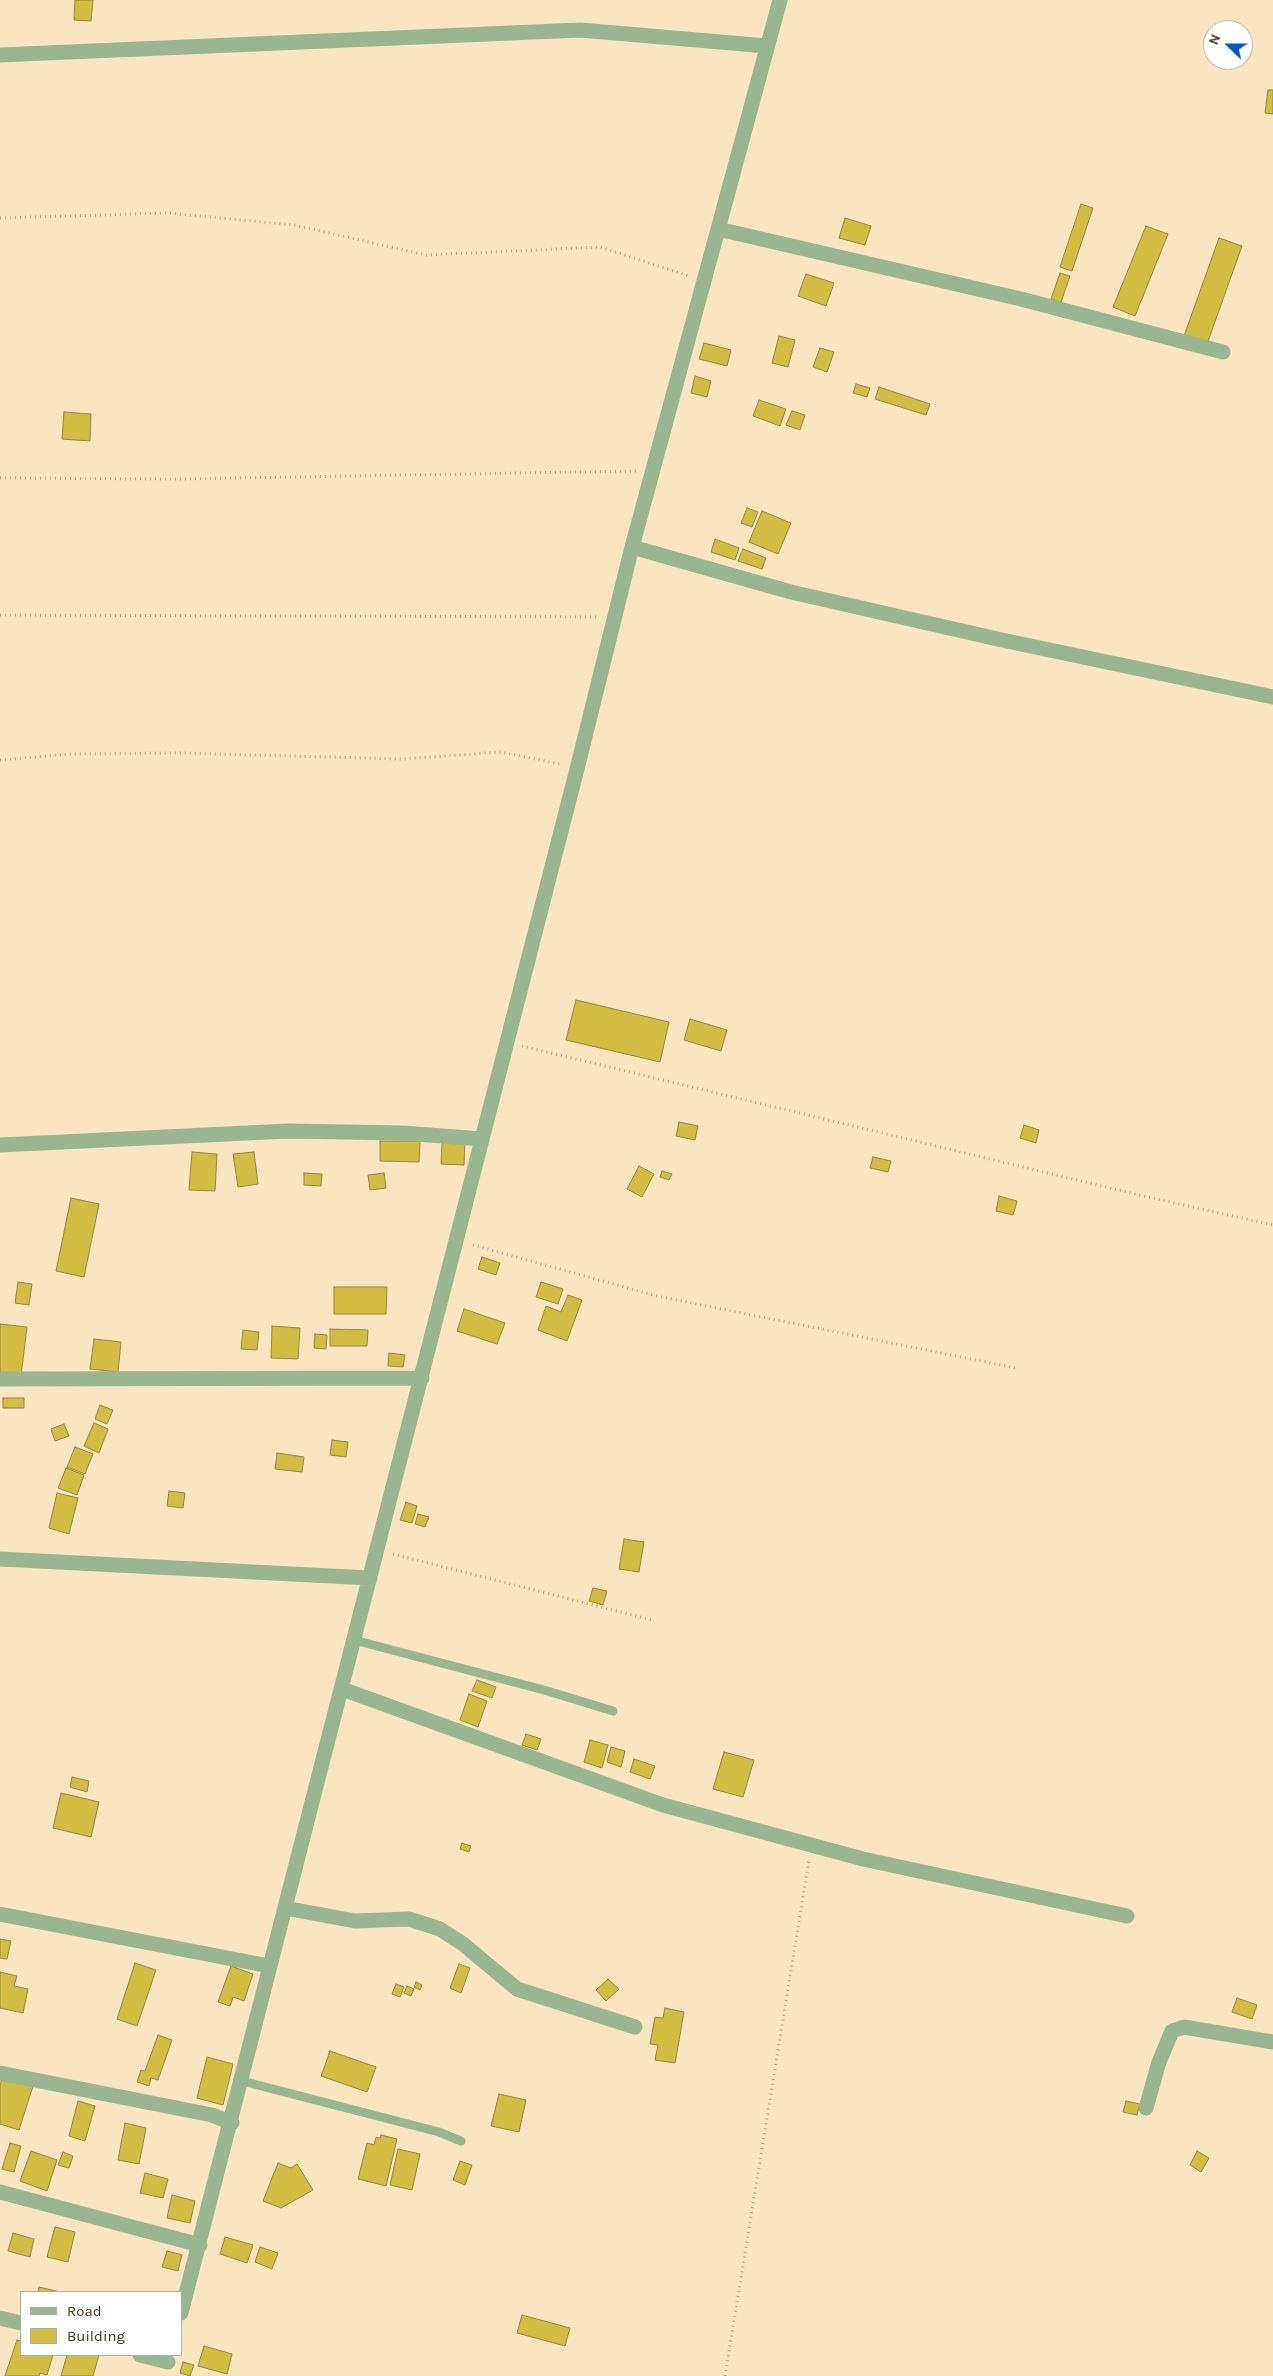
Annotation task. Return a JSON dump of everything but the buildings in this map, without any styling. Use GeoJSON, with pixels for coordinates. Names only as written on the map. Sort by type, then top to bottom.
{"type":"FeatureCollection","features":[{"type":"Feature","properties":{"kind":"street"},"geometry":{"type":"LineString","coordinates":[[182,2310],[232,2123],[269,1966],[578,769],[632,547],[780,0]]}},
{"type":"Feature","properties":{"kind":"street"},"geometry":{"type":"LineString","coordinates":[[0,55],[580,30],[767,46]]}},
{"type":"Feature","properties":{"kind":"street"},"geometry":{"type":"LineString","coordinates":[[718,229],[1021,299],[1223,352]]}},
{"type":"Feature","properties":{"kind":"street"},"geometry":{"type":"LineString","coordinates":[[632,547],[791,592],[1002,640],[1273,697]]}},
{"type":"Feature","properties":{"kind":"street"},"geometry":{"type":"LineString","coordinates":[[0,1145],[288,1131],[403,1133],[482,1139]]}},
{"type":"Feature","properties":{"kind":"street"},"geometry":{"type":"LineString","coordinates":[[0,1379],[422,1378]]}},
{"type":"Feature","properties":{"kind":"street"},"geometry":{"type":"LineString","coordinates":[[0,1559],[370,1578]]}},
{"type":"Feature","properties":{"kind":"street"},"geometry":{"type":"LineString","coordinates":[[342,1689],[663,1805],[863,1859],[1127,1916]]}},
{"type":"Feature","properties":{"kind":"street"},"geometry":{"type":"LineString","coordinates":[[285,1908],[355,1921],[409,1919],[440,1929],[463,1944],[517,1989],[635,2027]]}},
{"type":"Feature","properties":{"kind":"street"},"geometry":{"type":"LineString","coordinates":[[0,1914],[269,1966]]}},
{"type":"Feature","properties":{"kind":"street"},"geometry":{"type":"LineString","coordinates":[[1146,2108],[1159,2062],[1172,2031],[1184,2026],[1273,2042]]}},
{"type":"Feature","properties":{"kind":"street"},"geometry":{"type":"LineString","coordinates":[[0,2073],[212,2115],[232,2123]]}},
{"type":"Feature","properties":{"kind":"street"},"geometry":{"type":"LineString","coordinates":[[0,2192],[200,2245]]}},
{"type":"Feature","properties":{"kind":"street"},"geometry":{"type":"LineString","coordinates":[[0,2318],[20,2323]]}},
{"type":"Feature","properties":{"kind":"street"},"geometry":{"type":"LineString","coordinates":[[143,2356],[167,2364]]}},
{"type":"Feature","properties":{"kind":"lane"},"geometry":{"type":"LineString","coordinates":[[354,1640],[544,1690],[614,1711]]}},
{"type":"Feature","properties":{"kind":"lane"},"geometry":{"type":"LineString","coordinates":[[242,2081],[439,2132],[461,2141]]}},
{"type":"Feature","properties":{"kind":"path"},"geometry":{"type":"LineString","coordinates":[[0,218],[168,213],[294,225],[426,255],[600,247],[704,281]]}},
{"type":"Feature","properties":{"kind":"path"},"geometry":{"type":"LineString","coordinates":[[0,478],[179,479],[652,470]]}},
{"type":"Feature","properties":{"kind":"path"},"geometry":{"type":"LineString","coordinates":[[0,615],[614,617]]}},
{"type":"Feature","properties":{"kind":"path"},"geometry":{"type":"LineString","coordinates":[[0,760],[70,754],[164,753],[401,760],[501,752],[551,760],[578,769]]}},
{"type":"Feature","properties":{"kind":"path"},"geometry":{"type":"LineString","coordinates":[[507,1042],[1139,1195],[1273,1225]]}},
{"type":"Feature","properties":{"kind":"path"},"geometry":{"type":"LineString","coordinates":[[456,1240],[657,1296],[1016,1368]]}},
{"type":"Feature","properties":{"kind":"path"},"geometry":{"type":"LineString","coordinates":[[377,1550],[652,1620]]}},
{"type":"Feature","properties":{"kind":"path"},"geometry":{"type":"LineString","coordinates":[[725,2376],[812,1845]]}}]}
